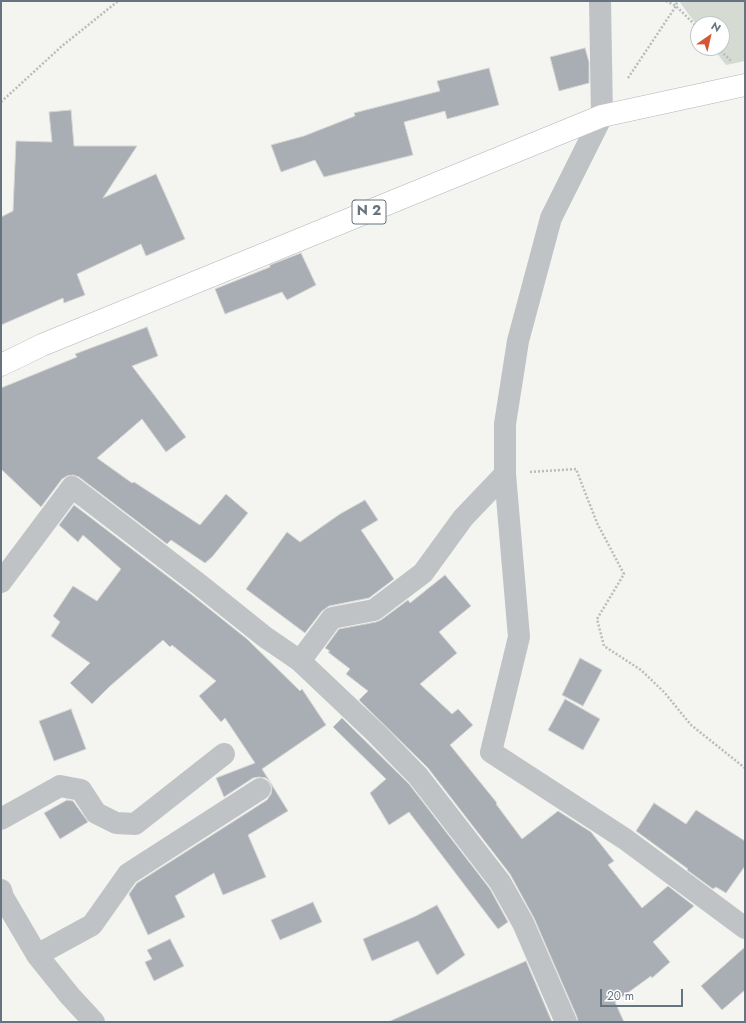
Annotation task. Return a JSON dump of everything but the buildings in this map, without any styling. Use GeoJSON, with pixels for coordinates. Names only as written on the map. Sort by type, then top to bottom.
{"type":"FeatureCollection","features":[{"type":"Feature","properties":{"kind":"main road","name":"N 2"},"geometry":{"type":"LineString","coordinates":[[1,365],[42,345],[602,116],[745,85]]}},
{"type":"Feature","properties":{"kind":"street"},"geometry":{"type":"LineString","coordinates":[[600,1],[602,116],[551,218],[518,341],[504,424],[505,474],[519,637],[491,752],[625,839],[745,928]]}},
{"type":"Feature","properties":{"kind":"street"},"geometry":{"type":"LineString","coordinates":[[300,661],[332,618],[374,610],[423,573],[463,518],[505,474]]}},
{"type":"Feature","properties":{"kind":"street"},"geometry":{"type":"LineString","coordinates":[[1,582],[72,487],[265,637],[300,661],[376,733],[418,776],[500,882],[523,923],[566,1022]]}},
{"type":"Feature","properties":{"kind":"street"},"geometry":{"type":"LineString","coordinates":[[1,819],[60,786],[81,790],[96,812],[116,823],[134,824],[224,754]]}},
{"type":"Feature","properties":{"kind":"street"},"geometry":{"type":"LineString","coordinates":[[38,955],[92,925],[128,874],[260,789]]}},
{"type":"Feature","properties":{"kind":"street"},"geometry":{"type":"LineString","coordinates":[[1,890],[3,897],[38,955],[70,996],[94,1022]]}},
{"type":"Feature","properties":{"kind":"path"},"geometry":{"type":"LineString","coordinates":[[1,102],[62,46],[118,1]]}},
{"type":"Feature","properties":{"kind":"path"},"geometry":{"type":"LineString","coordinates":[[666,1],[676,6],[690,20]]}},
{"type":"Feature","properties":{"kind":"path"},"geometry":{"type":"LineString","coordinates":[[624,84],[676,6],[677,1]]}},
{"type":"Feature","properties":{"kind":"path"},"geometry":{"type":"LineString","coordinates":[[505,474],[576,469],[597,523],[624,574],[597,619],[604,646],[641,670],[664,692],[691,725],[745,768]]}},
{"type":"Feature","properties":{"kind":"shaded area"},"geometry":{"type":"Polygon","coordinates":[[[679,1],[745,1],[745,61],[726,65],[719,56],[730,56],[730,16],[690,16],[679,1]]]}}]}
